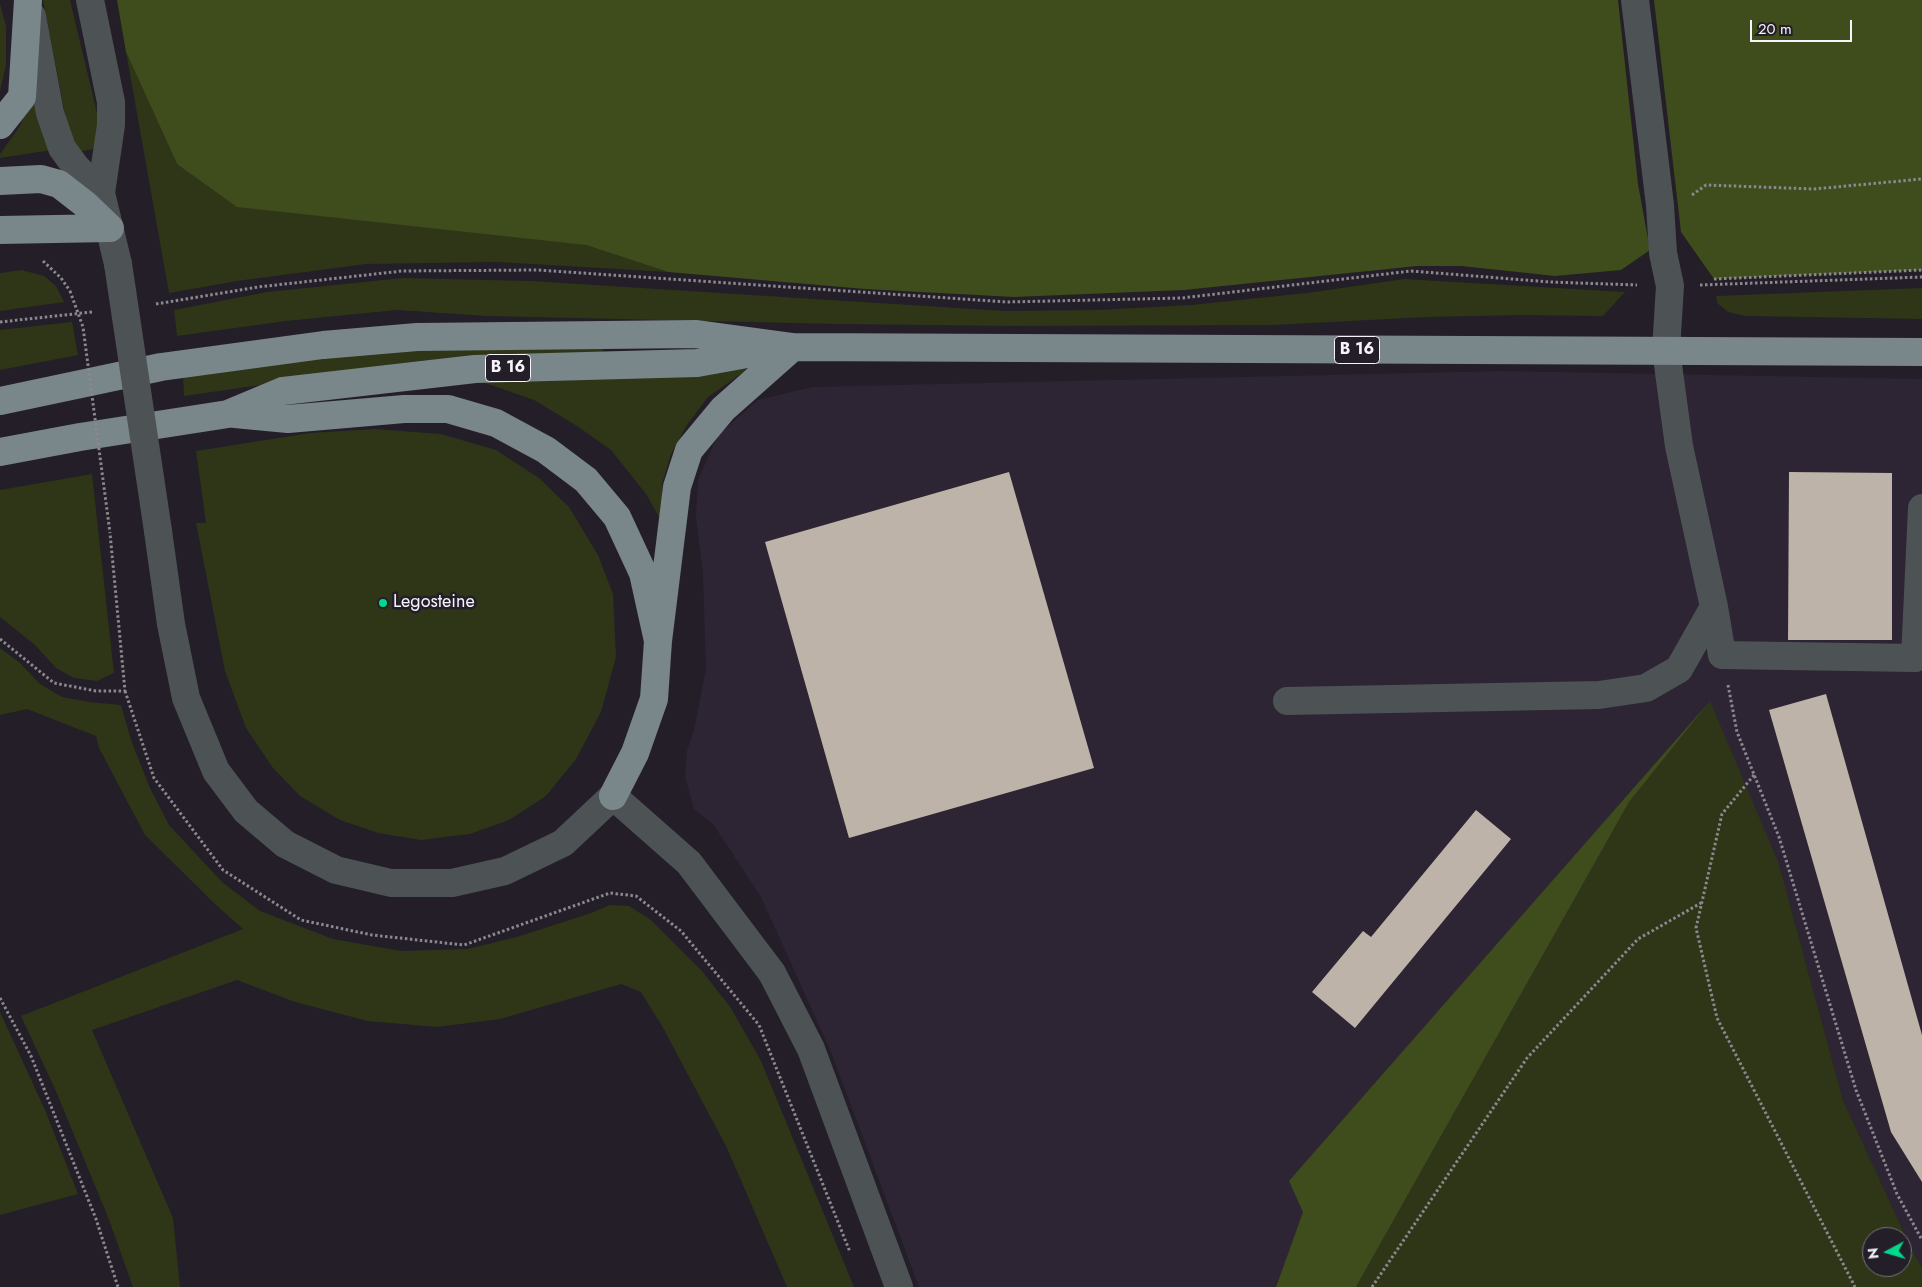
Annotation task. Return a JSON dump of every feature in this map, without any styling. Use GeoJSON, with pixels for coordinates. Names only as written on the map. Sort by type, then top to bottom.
{"type":"FeatureCollection","features":[{"type":"Feature","properties":{"kind":"main road"},"geometry":{"type":"LineString","coordinates":[[0,125],[22,97],[29,0]]}},
{"type":"Feature","properties":{"kind":"main road"},"geometry":{"type":"LineString","coordinates":[[0,181],[41,179],[59,184],[86,205],[110,228]]}},
{"type":"Feature","properties":{"kind":"main road"},"geometry":{"type":"LineString","coordinates":[[0,230],[110,228]]}},
{"type":"Feature","properties":{"kind":"main road","name":"B 16"},"geometry":{"type":"LineString","coordinates":[[0,401],[161,367],[323,346],[418,337],[697,334],[793,347],[1922,352]]}},
{"type":"Feature","properties":{"kind":"main road"},"geometry":{"type":"LineString","coordinates":[[613,796],[635,753],[654,699],[658,641],[677,487],[689,450],[723,409],[793,347]]}},
{"type":"Feature","properties":{"kind":"main road","name":"B 16"},"geometry":{"type":"LineString","coordinates":[[0,452],[80,437],[228,414],[283,392],[476,369],[697,362],[793,347]]}},
{"type":"Feature","properties":{"kind":"main road"},"geometry":{"type":"LineString","coordinates":[[228,414],[288,418],[404,409],[448,409],[504,427],[546,450],[586,480],[617,517],[643,574],[658,641]]}},
{"type":"Feature","properties":{"kind":"street"},"geometry":{"type":"LineString","coordinates":[[29,0],[50,113],[62,148],[76,167],[101,193]]}},
{"type":"Feature","properties":{"kind":"street"},"geometry":{"type":"LineString","coordinates":[[90,0],[111,102],[111,124],[101,193],[118,264],[171,624],[186,698],[216,771],[246,811],[285,844],[336,870],[391,883],[452,883],[505,871],[563,844],[613,796],[689,863],[772,973],[810,1049],[898,1287]]}},
{"type":"Feature","properties":{"kind":"street"},"geometry":{"type":"LineString","coordinates":[[1635,0],[1660,205],[1663,253],[1670,286],[1666,350],[1680,446],[1714,607],[1722,655],[1915,658],[1922,508]]}},
{"type":"Feature","properties":{"kind":"street"},"geometry":{"type":"LineString","coordinates":[[1287,701],[1599,695],[1646,688],[1679,669],[1714,607]]}},
{"type":"Feature","properties":{"kind":"path"},"geometry":{"type":"LineString","coordinates":[[1691,196],[1706,185],[1814,189],[1922,179]]}},
{"type":"Feature","properties":{"kind":"path"},"geometry":{"type":"LineString","coordinates":[[35,262],[44,262],[61,278],[70,290],[83,328],[110,533],[125,691],[154,778],[223,870],[301,920],[372,934],[464,945],[610,893],[636,896],[681,932],[759,1025],[853,1260]]}},
{"type":"Feature","properties":{"kind":"path"},"geometry":{"type":"LineString","coordinates":[[154,304],[184,301],[258,287],[402,271],[538,270],[1007,302],[1182,298],[1411,271],[1550,282],[1670,286],[1922,277]]}},
{"type":"Feature","properties":{"kind":"path"},"geometry":{"type":"LineString","coordinates":[[1714,279],[1922,270]]}},
{"type":"Feature","properties":{"kind":"path"},"geometry":{"type":"LineString","coordinates":[[0,322],[96,311]]}},
{"type":"Feature","properties":{"kind":"path"},"geometry":{"type":"LineString","coordinates":[[0,638],[54,683],[96,692],[125,691]]}},
{"type":"Feature","properties":{"kind":"path"},"geometry":{"type":"LineString","coordinates":[[1722,655],[1737,732],[1779,838],[1856,1090],[1897,1194],[1922,1240]]}},
{"type":"Feature","properties":{"kind":"path"},"geometry":{"type":"LineString","coordinates":[[1754,775],[1722,814],[1696,928],[1717,1018],[1855,1287]]}},
{"type":"Feature","properties":{"kind":"path"},"geometry":{"type":"LineString","coordinates":[[1372,1287],[1527,1058],[1638,939],[1701,903]]}},
{"type":"Feature","properties":{"kind":"path"},"geometry":{"type":"LineString","coordinates":[[0,998],[31,1056],[96,1219],[118,1287]]}},
{"type":"Feature","properties":{"kind":"shaded area"},"geometry":{"type":"Polygon","coordinates":[[[1502,371],[1922,379],[1922,1267],[1912,1250],[1912,1227],[1901,1227],[1843,1100],[1779,864],[1303,1212],[1276,1287],[919,1287],[831,1052],[761,897],[713,824],[694,809],[685,777],[687,751],[694,730],[706,669],[703,574],[696,517],[698,480],[718,435],[758,400],[812,387],[1502,371]]]}},
{"type":"Feature","properties":{"kind":"green space"},"geometry":{"type":"Polygon","coordinates":[[[43,0],[70,0],[97,113],[97,142],[93,149],[79,152],[69,135],[43,0]]]}},
{"type":"Feature","properties":{"kind":"green space"},"geometry":{"type":"Polygon","coordinates":[[[117,0],[1618,0],[1638,184],[1650,250],[1621,270],[1555,276],[1461,266],[1417,266],[1184,290],[1014,297],[865,289],[668,272],[586,245],[237,207],[177,164],[126,52],[117,0]]]}},
{"type":"Feature","properties":{"kind":"green space"},"geometry":{"type":"Polygon","coordinates":[[[1654,0],[1922,0],[1922,270],[1714,279],[1681,232],[1654,0]]]}},
{"type":"Feature","properties":{"kind":"green space"},"geometry":{"type":"Polygon","coordinates":[[[0,4],[6,26],[6,65],[0,91],[0,4]]]}},
{"type":"Feature","properties":{"kind":"green space"},"geometry":{"type":"Polygon","coordinates":[[[126,52],[177,164],[586,245],[668,272],[497,262],[366,264],[237,281],[169,293],[126,52]]]}},
{"type":"Feature","properties":{"kind":"green space"},"geometry":{"type":"Polygon","coordinates":[[[32,91],[52,150],[0,158],[0,154],[20,126],[32,91]]]}},
{"type":"Feature","properties":{"kind":"green space"},"geometry":{"type":"Polygon","coordinates":[[[22,270],[44,276],[56,286],[64,302],[0,311],[0,273],[22,270]]]}},
{"type":"Feature","properties":{"kind":"green space"},"geometry":{"type":"Polygon","coordinates":[[[403,278],[531,281],[1005,311],[1098,310],[1191,305],[1307,293],[1404,279],[1625,292],[1603,316],[1427,317],[1273,325],[1013,326],[487,316],[397,310],[286,321],[177,336],[174,310],[267,292],[403,278]]]}},
{"type":"Feature","properties":{"kind":"green space"},"geometry":{"type":"Polygon","coordinates":[[[1922,288],[1922,319],[1746,316],[1728,312],[1717,303],[1716,296],[1922,288]]]}},
{"type":"Feature","properties":{"kind":"green space"},"geometry":{"type":"Polygon","coordinates":[[[72,322],[78,355],[0,370],[0,330],[72,322]]]}},
{"type":"Feature","properties":{"kind":"green space"},"geometry":{"type":"Polygon","coordinates":[[[603,343],[603,352],[447,362],[324,376],[184,396],[183,376],[302,358],[464,345],[603,343]]]}},
{"type":"Feature","properties":{"kind":"green space"},"geometry":{"type":"Polygon","coordinates":[[[748,369],[708,397],[687,425],[671,454],[662,484],[662,522],[646,494],[611,450],[577,426],[534,400],[482,382],[748,369]]]}},
{"type":"Feature","properties":{"kind":"green space"},"geometry":{"type":"Polygon","coordinates":[[[375,429],[441,434],[496,450],[539,478],[569,507],[598,555],[613,594],[616,657],[601,712],[576,759],[546,796],[509,820],[470,834],[421,840],[378,833],[340,820],[300,796],[273,768],[246,728],[225,671],[196,523],[206,523],[196,451],[310,433],[375,429]]]}},
{"type":"Feature","properties":{"kind":"green space"},"geometry":{"type":"Polygon","coordinates":[[[92,474],[114,673],[97,681],[74,678],[56,668],[35,645],[0,617],[0,490],[92,474]]]}},
{"type":"Feature","properties":{"kind":"green space"},"geometry":{"type":"Polygon","coordinates":[[[0,648],[20,663],[40,684],[62,697],[121,705],[131,740],[150,788],[169,825],[222,882],[260,911],[333,939],[401,951],[467,949],[517,937],[610,905],[629,906],[651,920],[702,971],[731,1008],[761,1061],[854,1287],[787,1287],[727,1148],[662,1026],[641,992],[621,984],[500,1019],[437,1027],[368,1021],[295,1002],[237,980],[92,1030],[173,1218],[180,1287],[133,1287],[108,1217],[55,1089],[21,1016],[243,929],[145,835],[99,748],[96,736],[27,709],[0,715],[0,648]]]}},
{"type":"Feature","properties":{"kind":"green space"},"geometry":{"type":"Polygon","coordinates":[[[1710,701],[1779,864],[1843,1100],[1901,1227],[1862,1227],[1862,1277],[1912,1277],[1912,1250],[1922,1267],[1922,1287],[1356,1287],[1629,802],[1710,701]]]}},
{"type":"Feature","properties":{"kind":"green space"},"geometry":{"type":"Polygon","coordinates":[[[1710,701],[1629,802],[1356,1287],[1276,1287],[1303,1212],[1289,1181],[1710,701]]]}},
{"type":"Feature","properties":{"kind":"green space"},"geometry":{"type":"Polygon","coordinates":[[[0,1012],[45,1110],[78,1194],[0,1215],[0,1012]]]}},
{"type":"Feature","properties":{"kind":"building"},"geometry":{"type":"Polygon","coordinates":[[[1009,472],[1094,768],[849,838],[765,542],[1009,472]]]}},
{"type":"Feature","properties":{"kind":"building"},"geometry":{"type":"Polygon","coordinates":[[[1789,472],[1892,473],[1892,640],[1788,640],[1789,472]]]}},
{"type":"Feature","properties":{"kind":"building"},"geometry":{"type":"Polygon","coordinates":[[[1826,694],[1922,1035],[1922,1182],[1891,1132],[1769,710],[1826,694]]]}},
{"type":"Feature","properties":{"kind":"building"},"geometry":{"type":"Polygon","coordinates":[[[1476,810],[1511,839],[1355,1028],[1312,992],[1363,931],[1371,937],[1476,810]]]}},
{"type":"Feature","properties":{"kind":"place","name":"Legosteine"},"geometry":{"type":"Point","coordinates":[383,603]}}]}
